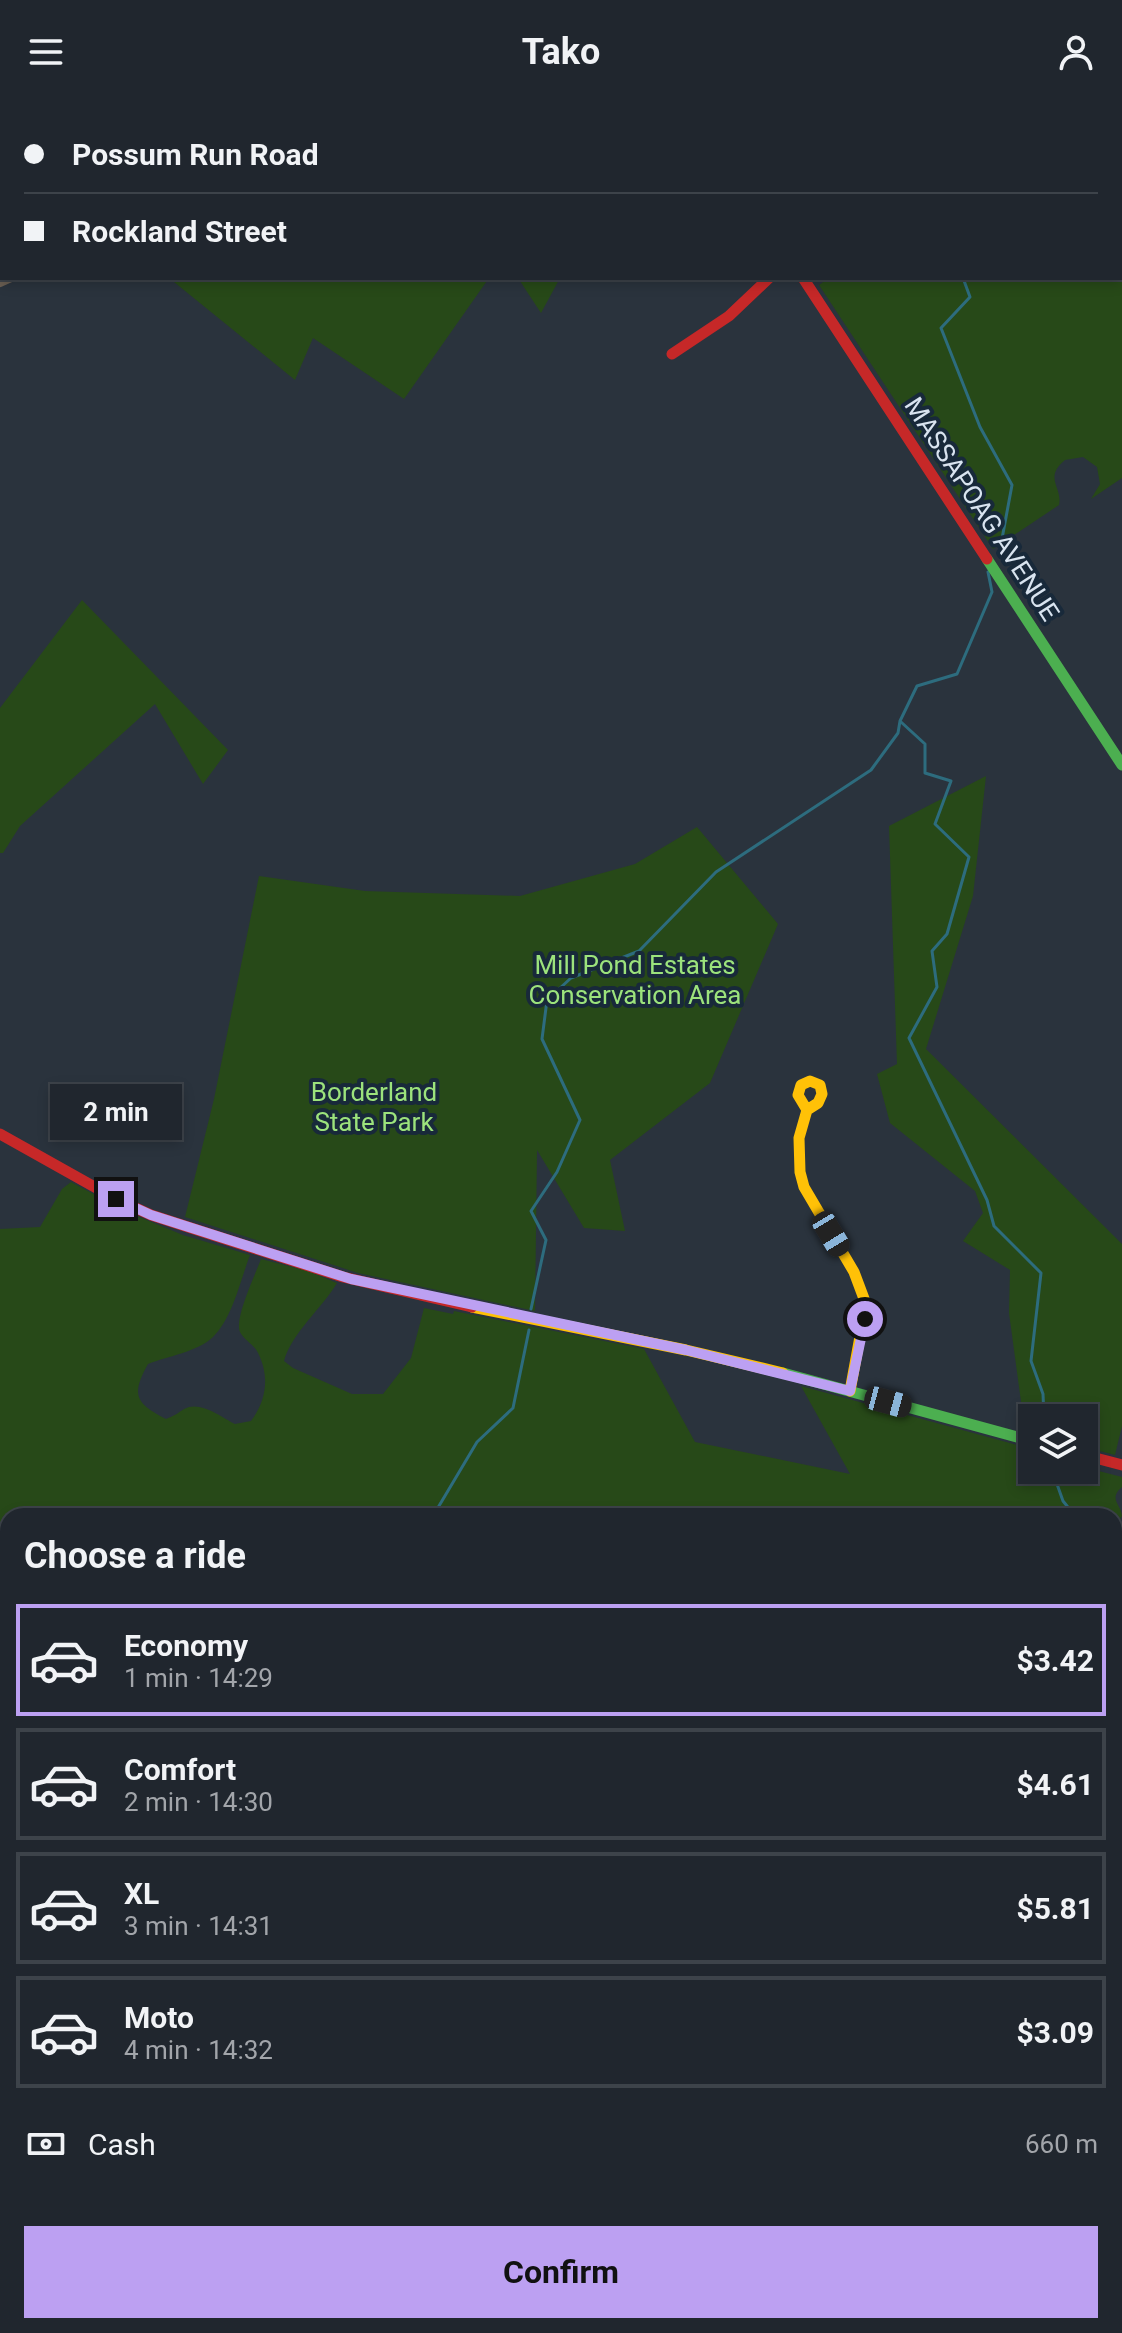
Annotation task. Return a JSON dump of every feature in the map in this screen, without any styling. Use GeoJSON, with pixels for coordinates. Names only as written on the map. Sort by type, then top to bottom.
{"type":"FeatureCollection","features":[{"type":"Feature","properties":{"kind":"street"},"geometry":{"type":"LineString","coordinates":[[672,354],[729,316],[767,280]]}},
{"type":"Feature","properties":{"kind":"street","name":"MASSAPOAG AVENUE"},"geometry":{"type":"LineString","coordinates":[[804,280],[1122,765]]}},
{"type":"Feature","properties":{"kind":"street"},"geometry":{"type":"LineString","coordinates":[[807,1110],[797,1153],[804,1187],[854,1272],[866,1304],[850,1391]]}},
{"type":"Feature","properties":{"kind":"street"},"geometry":{"type":"LineString","coordinates":[[0,1134],[116,1199],[151,1215],[343,1277],[686,1350],[1018,1437]]}},
{"type":"Feature","properties":{"kind":"street"},"geometry":{"type":"LineString","coordinates":[[1098,1458],[1122,1463]]}},
{"type":"Feature","properties":{"kind":"green space"},"geometry":{"type":"Polygon","coordinates":[[[488,280],[404,399],[313,338],[295,380],[174,282],[488,280]]]}},
{"type":"Feature","properties":{"kind":"green space"},"geometry":{"type":"Polygon","coordinates":[[[519,280],[559,280],[541,313],[519,280]]]}},
{"type":"Feature","properties":{"kind":"green space"},"geometry":{"type":"Polygon","coordinates":[[[826,280],[1122,280],[1122,478],[1091,499],[1100,484],[1097,467],[1083,457],[1065,460],[1054,477],[1059,505],[993,549],[819,285],[826,280]]]}},
{"type":"Feature","properties":{"kind":"green space"},"geometry":{"type":"Polygon","coordinates":[[[82,600],[228,750],[203,784],[155,704],[20,826],[3,853],[0,853],[0,708],[82,600]]]}},
{"type":"Feature","properties":{"kind":"green space"},"geometry":{"type":"Polygon","coordinates":[[[986,776],[973,896],[926,1049],[1122,1244],[1122,1426],[1115,1455],[1098,1451],[1098,1404],[1021,1404],[1009,1313],[1010,1270],[963,1241],[983,1213],[975,1191],[890,1123],[877,1074],[897,1064],[889,826],[986,776]]]}},
{"type":"Feature","properties":{"kind":"green space","name":"Borderland State Park"},"geometry":{"type":"Polygon","coordinates":[[[697,827],[778,924],[710,1083],[610,1160],[625,1231],[584,1228],[537,1150],[535,1311],[358,1273],[185,1217],[214,1099],[259,876],[365,891],[520,896],[635,864],[697,827]]]}},
{"type":"Feature","properties":{"kind":"green space"},"geometry":{"type":"Polygon","coordinates":[[[71,1182],[127,1212],[183,1235],[250,1255],[231,1309],[213,1337],[191,1350],[148,1364],[139,1383],[139,1397],[148,1408],[166,1419],[184,1409],[197,1407],[210,1410],[235,1424],[251,1421],[261,1405],[265,1387],[264,1369],[257,1351],[241,1335],[239,1326],[261,1259],[308,1271],[337,1283],[293,1341],[284,1361],[352,1394],[383,1394],[411,1358],[424,1308],[453,1314],[454,1311],[644,1349],[695,1442],[850,1474],[801,1386],[1018,1445],[1018,1484],[1098,1484],[1098,1471],[1122,1477],[1122,1487],[1116,1495],[1120,1508],[0,1508],[0,1229],[40,1227],[62,1189],[71,1182]]]}},
{"type":"Feature","properties":{"kind":"waterway"},"geometry":{"type":"LineString","coordinates":[[964,280],[970,297],[941,328],[980,427],[1012,485],[999,555]]}},
{"type":"Feature","properties":{"kind":"waterway"},"geometry":{"type":"LineString","coordinates":[[531,1309],[546,1240],[531,1211],[557,1172],[580,1120],[542,1039],[547,1000],[571,978],[639,951],[716,872],[871,770],[898,733],[900,721],[917,686],[957,674],[992,592],[988,572]]}},
{"type":"Feature","properties":{"kind":"waterway"},"geometry":{"type":"LineString","coordinates":[[901,722],[925,744],[925,773],[951,781],[935,824],[969,857],[947,934],[932,951],[937,987],[909,1038],[987,1200],[994,1226],[1041,1273],[1031,1361],[1043,1404]]}},
{"type":"Feature","properties":{"kind":"waterway"},"geometry":{"type":"LineString","coordinates":[[438,1508],[477,1442],[513,1408],[529,1330]]}},
{"type":"Feature","properties":{"kind":"waterway"},"geometry":{"type":"LineString","coordinates":[[1057,1484],[1069,1508]]}},
{"type":"Feature","properties":{"kind":"traffic: fast"},"geometry":{"type":"LineString","coordinates":[[987,559],[1122,765]]}},
{"type":"Feature","properties":{"kind":"traffic: fast"},"geometry":{"type":"LineString","coordinates":[[783,1373],[1018,1437]]}},
{"type":"Feature","properties":{"kind":"traffic: slow"},"geometry":{"type":"LineString","coordinates":[[807,1110],[798,1095],[801,1085],[810,1081],[820,1085],[822,1094],[818,1103],[807,1110],[799,1138],[800,1172],[804,1187],[854,1272],[866,1304],[850,1391]]}},
{"type":"Feature","properties":{"kind":"traffic: slow"},"geometry":{"type":"LineString","coordinates":[[472,1307],[783,1373]]}},
{"type":"Feature","properties":{"kind":"traffic: jam"},"geometry":{"type":"LineString","coordinates":[[672,354],[729,316],[767,280]]}},
{"type":"Feature","properties":{"kind":"traffic: jam"},"geometry":{"type":"LineString","coordinates":[[804,280],[987,559]]}},
{"type":"Feature","properties":{"kind":"traffic: jam"},"geometry":{"type":"LineString","coordinates":[[0,1134],[116,1199],[151,1215],[343,1277],[472,1307]]}},
{"type":"Feature","properties":{"kind":"traffic: jam"},"geometry":{"type":"LineString","coordinates":[[1098,1459],[1122,1465]]}},
{"type":"Feature","properties":{"kind":"route"},"geometry":{"type":"LineString","coordinates":[[116,1199],[151,1215],[351,1279],[686,1350],[850,1391],[865,1319]]}},
{"type":"Feature","properties":{"kind":"park label","name":"Mill Pond Estates Conservation Area"},"geometry":{"type":"Point","coordinates":[635,980]}}]}
